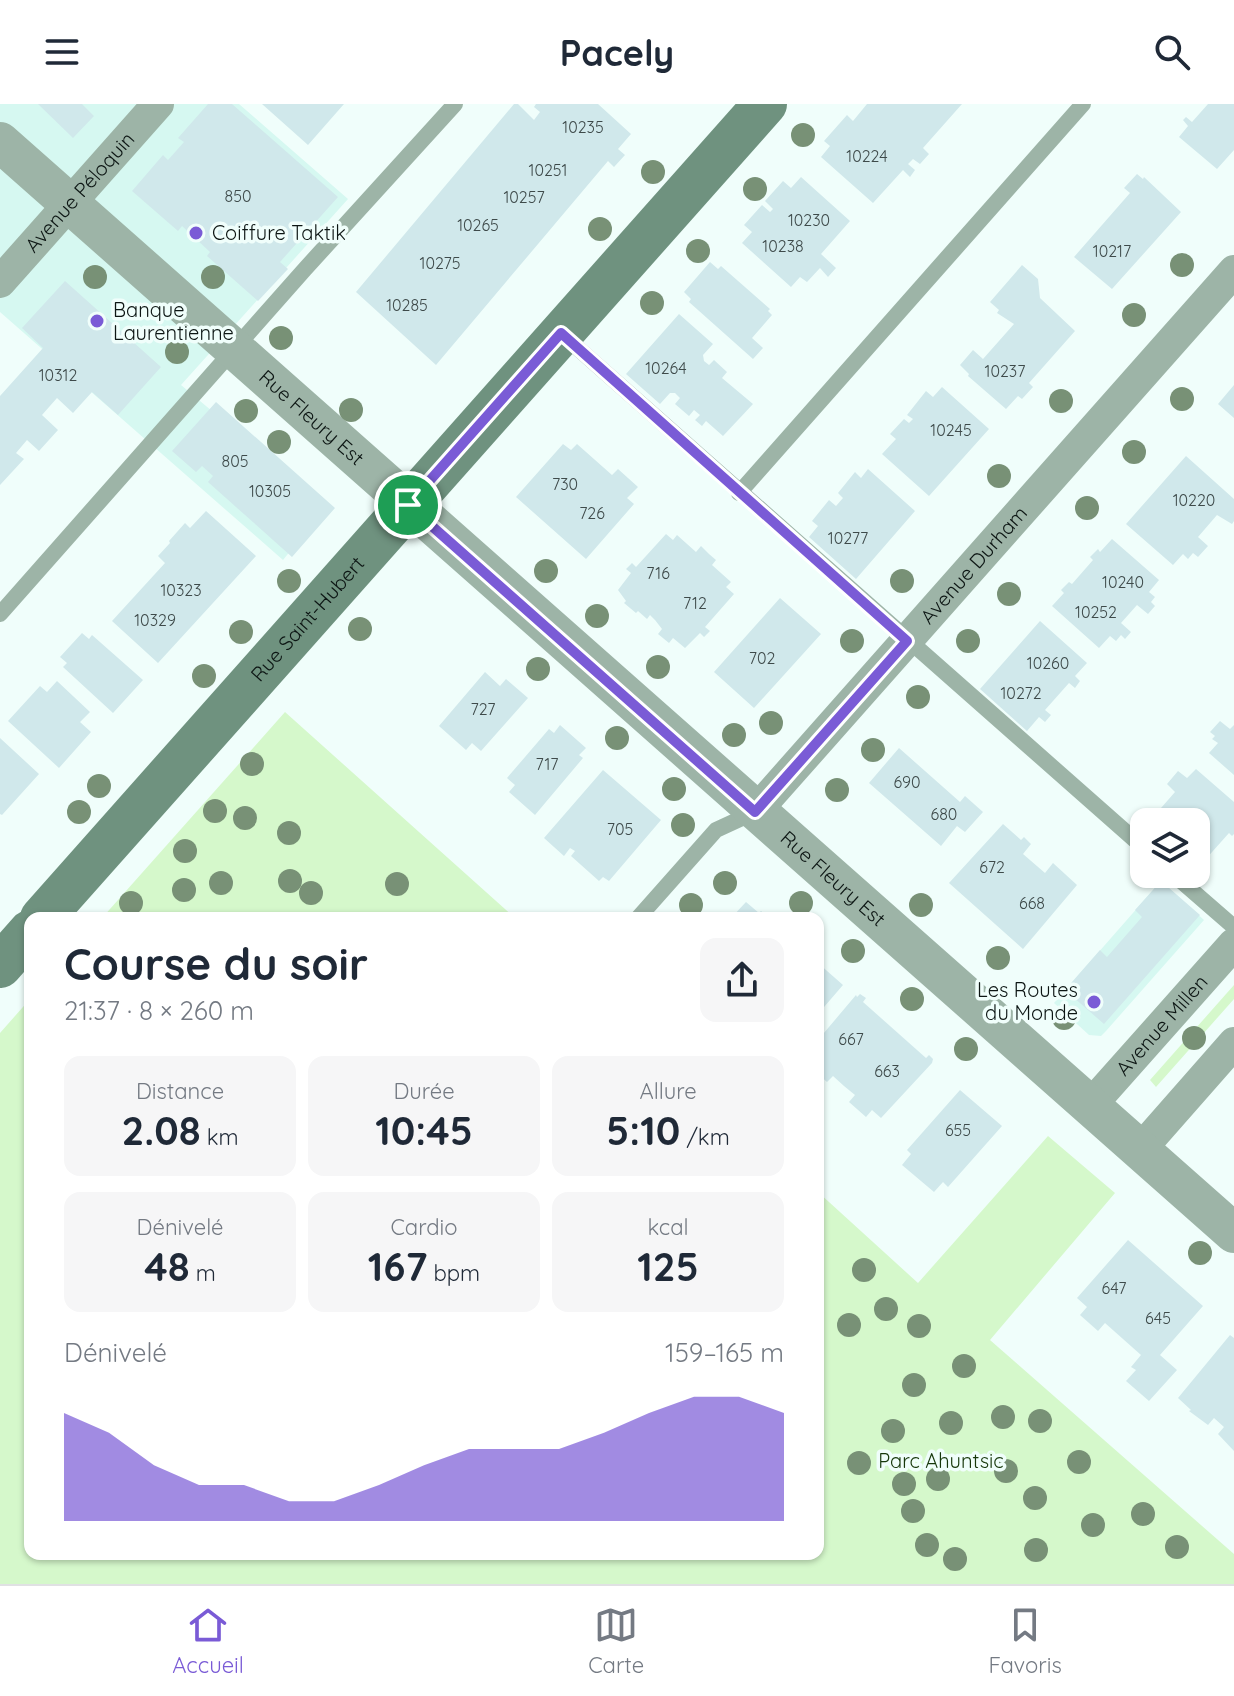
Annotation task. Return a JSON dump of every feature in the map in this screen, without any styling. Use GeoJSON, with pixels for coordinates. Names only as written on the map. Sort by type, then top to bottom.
{"type":"FeatureCollection","features":[{"type":"Feature","properties":{"kind":"main road","name":"Rue Saint-Hubert"},"geometry":{"type":"LineString","coordinates":[[47,912],[765,104]]}},
{"type":"Feature","properties":{"kind":"main road"},"geometry":{"type":"LineString","coordinates":[[0,966],[24,939]]}},
{"type":"Feature","properties":{"kind":"street","name":"Avenue Péloquin"},"geometry":{"type":"LineString","coordinates":[[0,282],[158,104]]}},
{"type":"Feature","properties":{"kind":"street","name":"Rue Fleury Est"},"geometry":{"type":"LineString","coordinates":[[0,142],[1234,1233]]}},
{"type":"Feature","properties":{"kind":"street","name":"Avenue Durham"},"geometry":{"type":"LineString","coordinates":[[755,812],[1234,271]]}},
{"type":"Feature","properties":{"kind":"street","name":"Avenue Millen"},"geometry":{"type":"LineString","coordinates":[[1090,1106],[1234,944]]}},
{"type":"Feature","properties":{"kind":"street"},"geometry":{"type":"LineString","coordinates":[[1140,1150],[1234,1043]]}},
{"type":"Feature","properties":{"kind":"lane"},"geometry":{"type":"LineString","coordinates":[[0,614],[455,104]]}},
{"type":"Feature","properties":{"kind":"lane"},"geometry":{"type":"LineString","coordinates":[[739,493],[1083,104]]}},
{"type":"Feature","properties":{"kind":"lane"},"geometry":{"type":"LineString","coordinates":[[561,333],[1130,836]]}},
{"type":"Feature","properties":{"kind":"lane","name":"Avenue Durham"},"geometry":{"type":"LineString","coordinates":[[643,912],[716,830],[755,812]]}},
{"type":"Feature","properties":{"kind":"lane"},"geometry":{"type":"LineString","coordinates":[[1189,888],[1234,927]]}},
{"type":"Feature","properties":{"kind":"shaded area"},"geometry":{"type":"Polygon","coordinates":[[[0,104],[239,104],[348,199],[181,385],[326,507],[283,560],[0,312],[0,104]]]}},
{"type":"Feature","properties":{"kind":"shaded area"},"geometry":{"type":"Polygon","coordinates":[[[1155,888],[1169,888],[1204,920],[1101,1036],[1089,1035],[1054,1003],[1155,888]]]}},
{"type":"Feature","properties":{"kind":"green space"},"geometry":{"type":"Polygon","coordinates":[[[285,712],[508,912],[107,912],[285,712]]]}},
{"type":"Feature","properties":{"kind":"green space"},"geometry":{"type":"Polygon","coordinates":[[[1234,985],[1234,999],[1156,1087],[1150,1080],[1234,985]]]}},
{"type":"Feature","properties":{"kind":"green space","name":"Parc Ahuntsic"},"geometry":{"type":"Polygon","coordinates":[[[24,1006],[24,1560],[824,1560],[824,1197],[918,1283],[1048,1136],[1115,1193],[990,1340],[1234,1554],[1234,1584],[0,1584],[0,1033],[24,1006]]]}},
{"type":"Feature","properties":{"kind":"building"},"geometry":{"type":"Polygon","coordinates":[[[38,104],[82,104],[94,116],[73,138],[38,104]]]}},
{"type":"Feature","properties":{"kind":"building"},"geometry":{"type":"Polygon","coordinates":[[[208,104],[232,104],[338,197],[280,262],[288,269],[258,301],[207,256],[210,252],[182,226],[178,231],[132,191],[163,155],[168,160],[184,142],[178,138],[208,104]]]}},
{"type":"Feature","properties":{"kind":"building"},"geometry":{"type":"Polygon","coordinates":[[[262,104],[344,104],[308,145],[262,104]]]}},
{"type":"Feature","properties":{"kind":"building"},"geometry":{"type":"Polygon","coordinates":[[[514,104],[518,104],[534,120],[540,112],[534,107],[536,104],[598,104],[631,134],[618,149],[625,155],[614,167],[608,161],[436,365],[356,292],[514,104]]]}},
{"type":"Feature","properties":{"kind":"building"},"geometry":{"type":"Polygon","coordinates":[[[867,104],[962,104],[923,148],[929,154],[920,164],[913,159],[908,164],[915,170],[910,177],[903,170],[873,203],[821,157],[830,146],[824,141],[847,115],[853,121],[867,104]]]}},
{"type":"Feature","properties":{"kind":"building"},"geometry":{"type":"Polygon","coordinates":[[[1208,104],[1234,104],[1234,150],[1217,169],[1179,137],[1188,126],[1183,120],[1186,117],[1192,122],[1208,104]]]}},
{"type":"Feature","properties":{"kind":"building"},"geometry":{"type":"Polygon","coordinates":[[[1137,174],[1181,212],[1112,289],[1074,257],[1130,193],[1124,188],[1137,174]]]}},
{"type":"Feature","properties":{"kind":"building"},"geometry":{"type":"Polygon","coordinates":[[[801,177],[850,221],[821,254],[836,268],[828,277],[820,268],[807,282],[800,277],[791,287],[742,243],[752,232],[744,225],[762,205],[770,212],[773,209],[765,201],[783,181],[791,188],[801,177]]]}},
{"type":"Feature","properties":{"kind":"building"},"geometry":{"type":"Polygon","coordinates":[[[710,262],[718,269],[721,266],[770,309],[768,311],[772,315],[752,338],[763,348],[753,359],[689,302],[691,299],[684,292],[710,262]]]}},
{"type":"Feature","properties":{"kind":"building"},"geometry":{"type":"Polygon","coordinates":[[[1022,265],[1038,279],[1040,298],[1075,331],[1029,383],[1033,387],[1022,399],[1018,396],[1006,409],[968,376],[960,365],[973,350],[983,359],[1014,324],[997,313],[999,310],[990,302],[1022,265]]]}},
{"type":"Feature","properties":{"kind":"building"},"geometry":{"type":"Polygon","coordinates":[[[65,281],[161,367],[118,415],[92,392],[73,413],[57,398],[42,415],[58,430],[39,451],[27,440],[16,453],[24,459],[0,485],[0,396],[43,348],[22,328],[65,281]]]}},
{"type":"Feature","properties":{"kind":"building"},"geometry":{"type":"Polygon","coordinates":[[[679,314],[713,344],[703,355],[704,361],[709,365],[714,360],[727,372],[722,378],[753,404],[723,436],[706,421],[702,426],[695,420],[700,415],[694,410],[689,416],[675,404],[680,398],[675,393],[670,393],[660,404],[626,374],[679,314]]]}},
{"type":"Feature","properties":{"kind":"building"},"geometry":{"type":"Polygon","coordinates":[[[1234,385],[1234,418],[1218,404],[1234,385]]]}},
{"type":"Feature","properties":{"kind":"building"},"geometry":{"type":"Polygon","coordinates":[[[942,387],[989,429],[929,496],[882,454],[896,439],[890,434],[904,419],[909,423],[913,419],[907,415],[926,391],[933,397],[942,387]]]}},
{"type":"Feature","properties":{"kind":"building"},"geometry":{"type":"Polygon","coordinates":[[[216,402],[335,508],[292,557],[208,482],[213,476],[202,466],[196,472],[172,451],[216,402]]]}},
{"type":"Feature","properties":{"kind":"building"},"geometry":{"type":"Polygon","coordinates":[[[563,444],[571,450],[577,444],[612,475],[618,469],[638,487],[627,498],[634,504],[586,559],[516,497],[563,444]]]}},
{"type":"Feature","properties":{"kind":"building"},"geometry":{"type":"Polygon","coordinates":[[[1186,456],[1234,499],[1234,521],[1232,524],[1217,515],[1198,537],[1208,546],[1198,557],[1193,553],[1188,559],[1183,554],[1173,565],[1126,524],[1186,456]]]}},
{"type":"Feature","properties":{"kind":"building"},"geometry":{"type":"Polygon","coordinates":[[[868,469],[915,511],[856,579],[809,537],[818,526],[812,521],[829,500],[836,506],[843,498],[838,493],[855,472],[861,478],[868,469]]]}},
{"type":"Feature","properties":{"kind":"building"},"geometry":{"type":"Polygon","coordinates":[[[206,511],[256,556],[158,663],[112,621],[165,563],[158,556],[169,541],[185,523],[190,528],[206,511]]]}},
{"type":"Feature","properties":{"kind":"building"},"geometry":{"type":"Polygon","coordinates":[[[666,534],[673,540],[677,535],[696,552],[701,546],[716,560],[712,565],[731,582],[726,587],[734,594],[705,627],[710,631],[704,637],[700,633],[685,648],[673,638],[669,643],[658,634],[662,629],[655,620],[650,615],[647,619],[638,611],[636,613],[624,603],[626,601],[618,590],[631,573],[626,569],[632,563],[636,567],[666,534]]]}},
{"type":"Feature","properties":{"kind":"building"},"geometry":{"type":"Polygon","coordinates":[[[1112,539],[1159,580],[1149,592],[1155,597],[1151,602],[1155,606],[1148,614],[1137,605],[1121,623],[1131,632],[1125,639],[1121,635],[1116,641],[1110,636],[1099,648],[1052,606],[1064,593],[1061,590],[1069,582],[1072,584],[1093,560],[1090,557],[1098,549],[1100,552],[1112,539]]]}},
{"type":"Feature","properties":{"kind":"building"},"geometry":{"type":"Polygon","coordinates":[[[780,598],[821,634],[754,708],[714,672],[780,598]]]}},
{"type":"Feature","properties":{"kind":"building"},"geometry":{"type":"Polygon","coordinates":[[[1040,621],[1087,663],[1075,676],[1080,681],[1075,688],[1069,683],[1045,710],[1051,715],[1045,722],[1039,717],[1027,731],[980,689],[1040,621]]]}},
{"type":"Feature","properties":{"kind":"building"},"geometry":{"type":"Polygon","coordinates":[[[82,633],[89,639],[92,635],[143,680],[113,713],[63,667],[67,663],[60,657],[82,633]]]}},
{"type":"Feature","properties":{"kind":"building"},"geometry":{"type":"Polygon","coordinates":[[[485,672],[500,686],[506,679],[528,698],[481,751],[472,743],[466,750],[439,726],[485,672]]]}},
{"type":"Feature","properties":{"kind":"building"},"geometry":{"type":"Polygon","coordinates":[[[57,681],[90,712],[80,722],[91,732],[59,768],[8,721],[40,686],[47,692],[57,681]]]}},
{"type":"Feature","properties":{"kind":"building"},"geometry":{"type":"Polygon","coordinates":[[[1220,721],[1230,729],[1234,725],[1234,775],[1209,753],[1218,743],[1212,739],[1215,736],[1210,732],[1220,721]]]}},
{"type":"Feature","properties":{"kind":"building"},"geometry":{"type":"Polygon","coordinates":[[[560,725],[586,748],[579,755],[583,758],[535,815],[509,792],[515,785],[507,778],[549,729],[554,733],[560,725]]]}},
{"type":"Feature","properties":{"kind":"building"},"geometry":{"type":"Polygon","coordinates":[[[0,738],[39,774],[2,815],[0,814],[0,738]]]}},
{"type":"Feature","properties":{"kind":"building"},"geometry":{"type":"Polygon","coordinates":[[[899,748],[960,802],[965,796],[983,812],[965,832],[957,826],[941,846],[869,783],[899,748]]]}},
{"type":"Feature","properties":{"kind":"building"},"geometry":{"type":"Polygon","coordinates":[[[1196,769],[1234,802],[1234,834],[1229,833],[1210,854],[1210,808],[1161,808],[1175,792],[1167,784],[1178,771],[1187,778],[1196,769]]]}},
{"type":"Feature","properties":{"kind":"building"},"geometry":{"type":"Polygon","coordinates":[[[603,770],[661,820],[609,881],[603,877],[599,881],[571,856],[575,851],[570,848],[564,856],[544,838],[603,770]]]}},
{"type":"Feature","properties":{"kind":"building"},"geometry":{"type":"Polygon","coordinates":[[[1003,824],[1021,840],[1024,837],[1031,844],[1023,854],[1045,873],[1053,863],[1077,885],[1023,949],[949,883],[1003,824]]]}},
{"type":"Feature","properties":{"kind":"building"},"geometry":{"type":"Polygon","coordinates":[[[1155,888],[1169,888],[1200,915],[1104,1024],[1065,990],[1100,950],[1107,957],[1142,917],[1135,910],[1155,888]]]}},
{"type":"Feature","properties":{"kind":"building"},"geometry":{"type":"Polygon","coordinates":[[[746,902],[758,912],[737,912],[746,902]]]}},
{"type":"Feature","properties":{"kind":"building"},"geometry":{"type":"Polygon","coordinates":[[[824,968],[843,985],[824,1007],[824,968]]]}},
{"type":"Feature","properties":{"kind":"building"},"geometry":{"type":"Polygon","coordinates":[[[860,994],[866,998],[863,1002],[926,1058],[929,1055],[933,1059],[881,1118],[872,1110],[866,1117],[849,1102],[855,1095],[833,1076],[827,1082],[824,1079],[824,1033],[860,994]]]}},
{"type":"Feature","properties":{"kind":"building"},"geometry":{"type":"Polygon","coordinates":[[[960,1090],[1002,1126],[948,1187],[943,1182],[934,1192],[902,1165],[911,1154],[907,1150],[960,1090]]]}},
{"type":"Feature","properties":{"kind":"building"},"geometry":{"type":"Polygon","coordinates":[[[1128,1240],[1203,1306],[1160,1355],[1177,1370],[1149,1401],[1126,1381],[1136,1370],[1131,1367],[1141,1355],[1105,1323],[1098,1331],[1080,1315],[1087,1307],[1077,1298],[1128,1240]]]}},
{"type":"Feature","properties":{"kind":"building"},"geometry":{"type":"Polygon","coordinates":[[[1230,1335],[1234,1338],[1234,1451],[1218,1434],[1224,1427],[1214,1418],[1208,1425],[1178,1398],[1230,1335]]]}},
{"type":"Feature","properties":{"kind":"place","name":"Coiffure Taktik"},"geometry":{"type":"Point","coordinates":[196,233]}},
{"type":"Feature","properties":{"kind":"place","name":"Banque Laurentienne"},"geometry":{"type":"Point","coordinates":[97,321]}},
{"type":"Feature","properties":{"kind":"place","name":"Les Routes du Monde"},"geometry":{"type":"Point","coordinates":[1094,1002]}},
{"type":"Feature","properties":{"kind":"route"},"geometry":{"type":"LineString","coordinates":[[561,333],[907,641],[755,812],[408,505],[561,333]]}}]}
